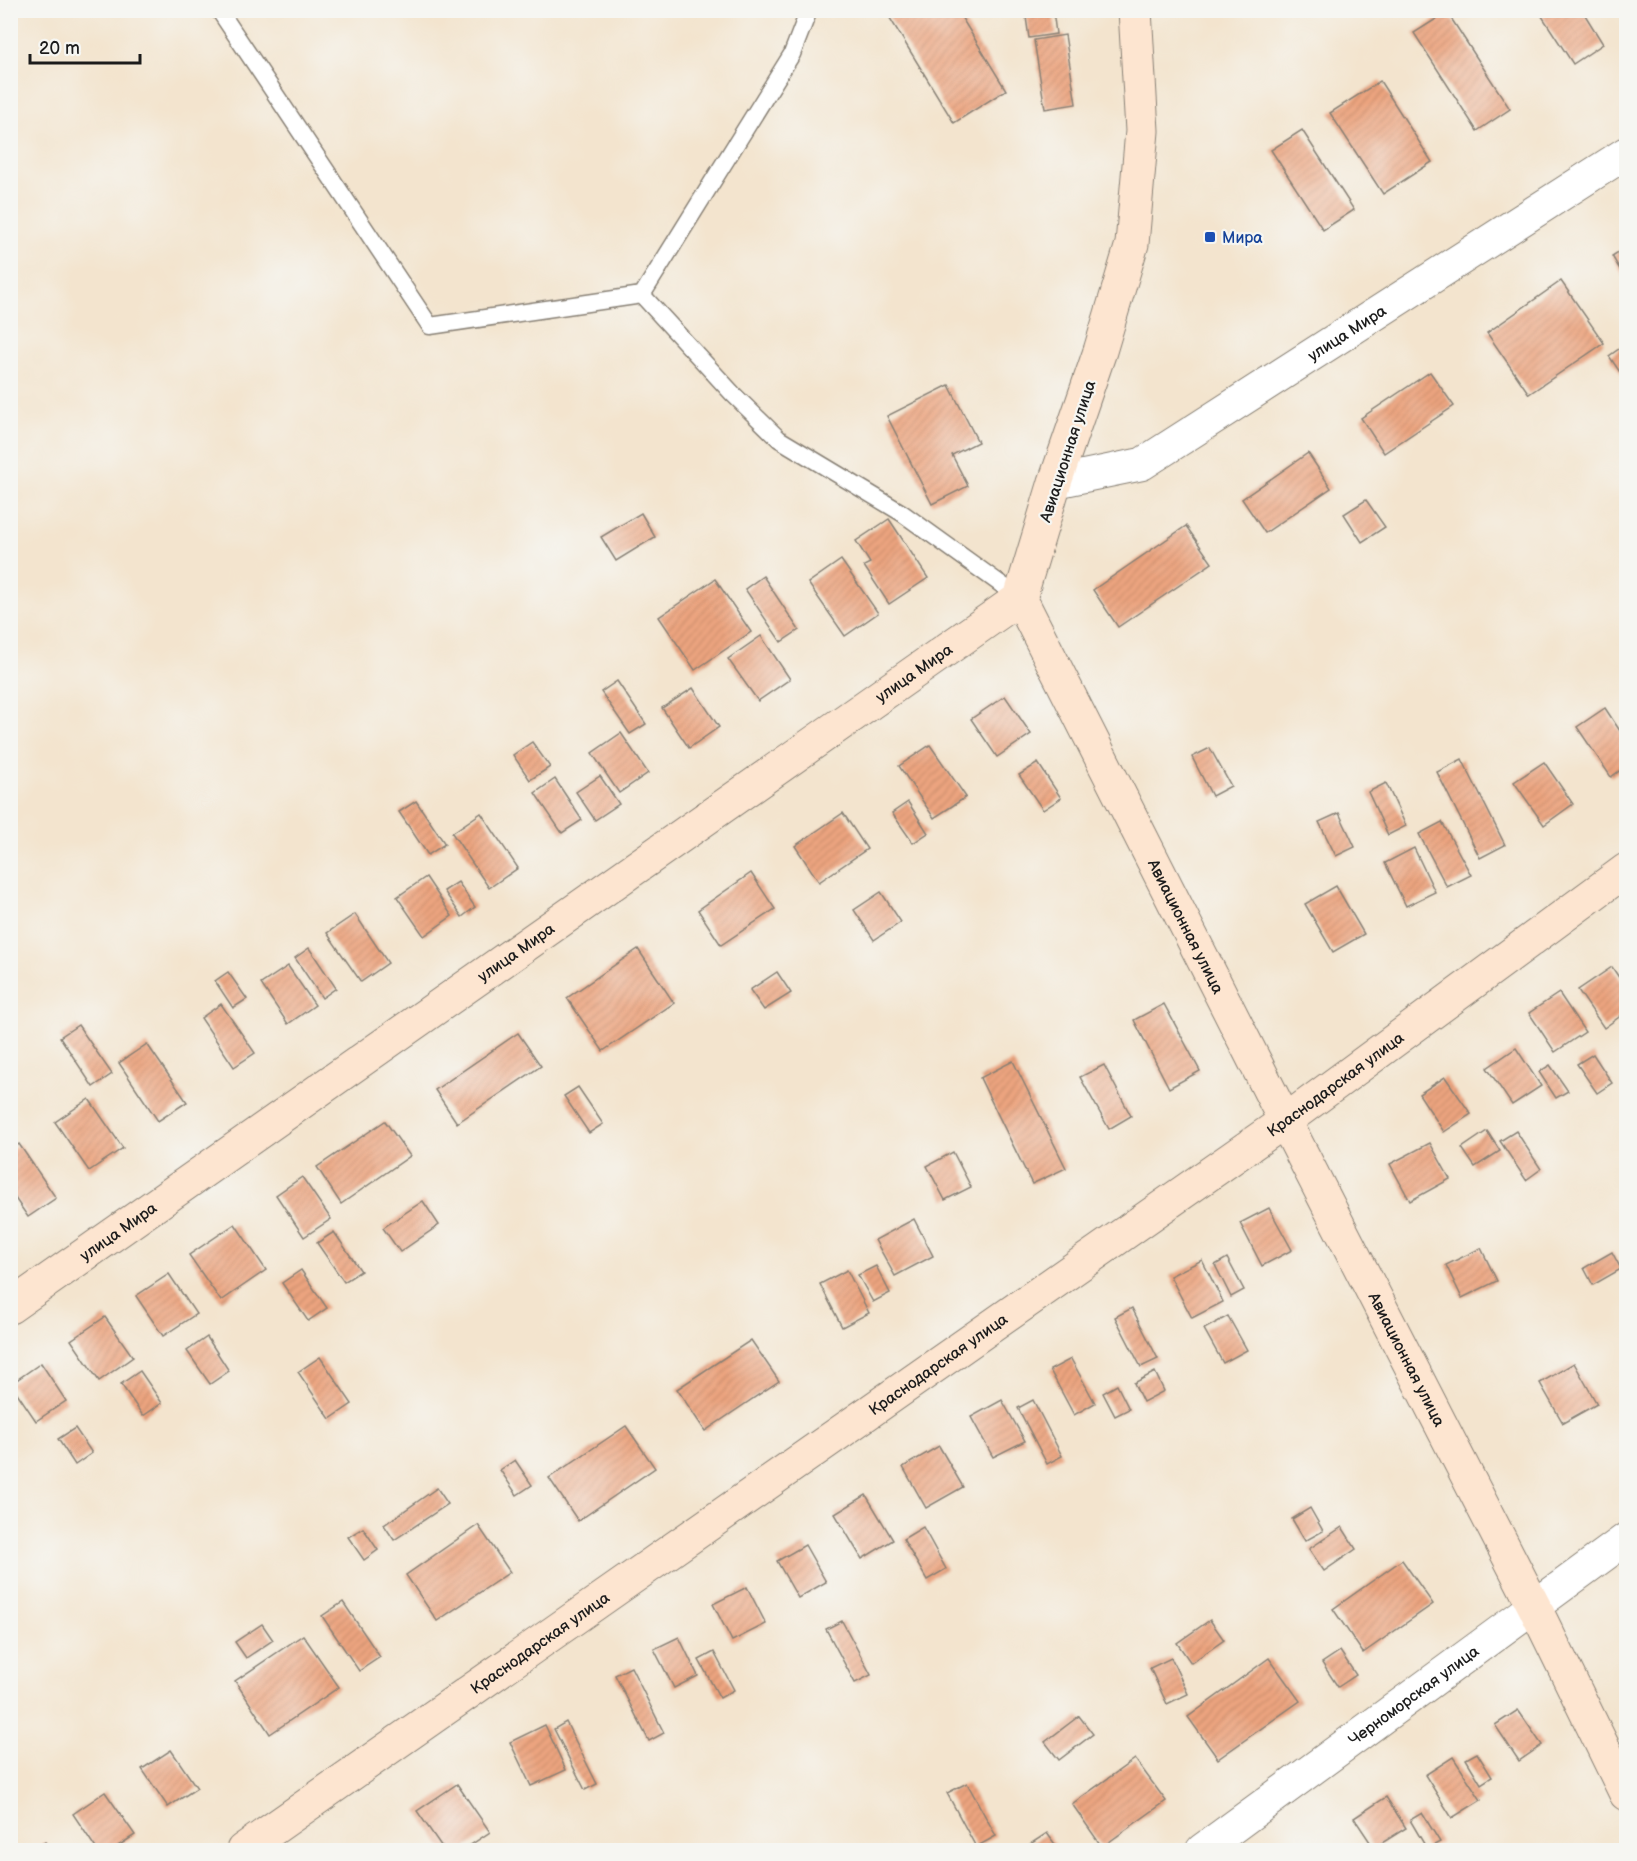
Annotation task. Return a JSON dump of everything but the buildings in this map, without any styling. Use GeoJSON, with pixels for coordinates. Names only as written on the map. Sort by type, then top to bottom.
{"type":"FeatureCollection","features":[{"type":"Feature","properties":{"kind":"main road","name":"Авиационная улица"},"geometry":{"type":"LineString","coordinates":[[1135,10],[1142,131],[1132,244],[1020,598],[1534,1606],[1626,1794]]}},
{"type":"Feature","properties":{"kind":"main road","name":"улица Мира"},"geometry":{"type":"LineString","coordinates":[[10,1307],[1020,598]]}},
{"type":"Feature","properties":{"kind":"main road","name":"Краснодарская улица"},"geometry":{"type":"LineString","coordinates":[[243,1851],[1285,1121],[1626,870]]}},
{"type":"Feature","properties":{"kind":"street","name":"улица Мира"},"geometry":{"type":"LineString","coordinates":[[1055,482],[1142,464],[1626,153]]}},
{"type":"Feature","properties":{"kind":"street","name":"Черноморская улица"},"geometry":{"type":"LineString","coordinates":[[1202,1851],[1626,1539]]}},
{"type":"Feature","properties":{"kind":"lane"},"geometry":{"type":"LineString","coordinates":[[219,10],[430,326],[642,296]]}},
{"type":"Feature","properties":{"kind":"lane"},"geometry":{"type":"LineString","coordinates":[[642,296],[792,54],[809,10]]}},
{"type":"Feature","properties":{"kind":"lane"},"geometry":{"type":"LineString","coordinates":[[642,296],[733,394],[779,439],[902,513],[1020,598]]}},
{"type":"Feature","properties":{"kind":"place","name":"Мира"},"geometry":{"type":"Point","coordinates":[1210,237]}}]}
